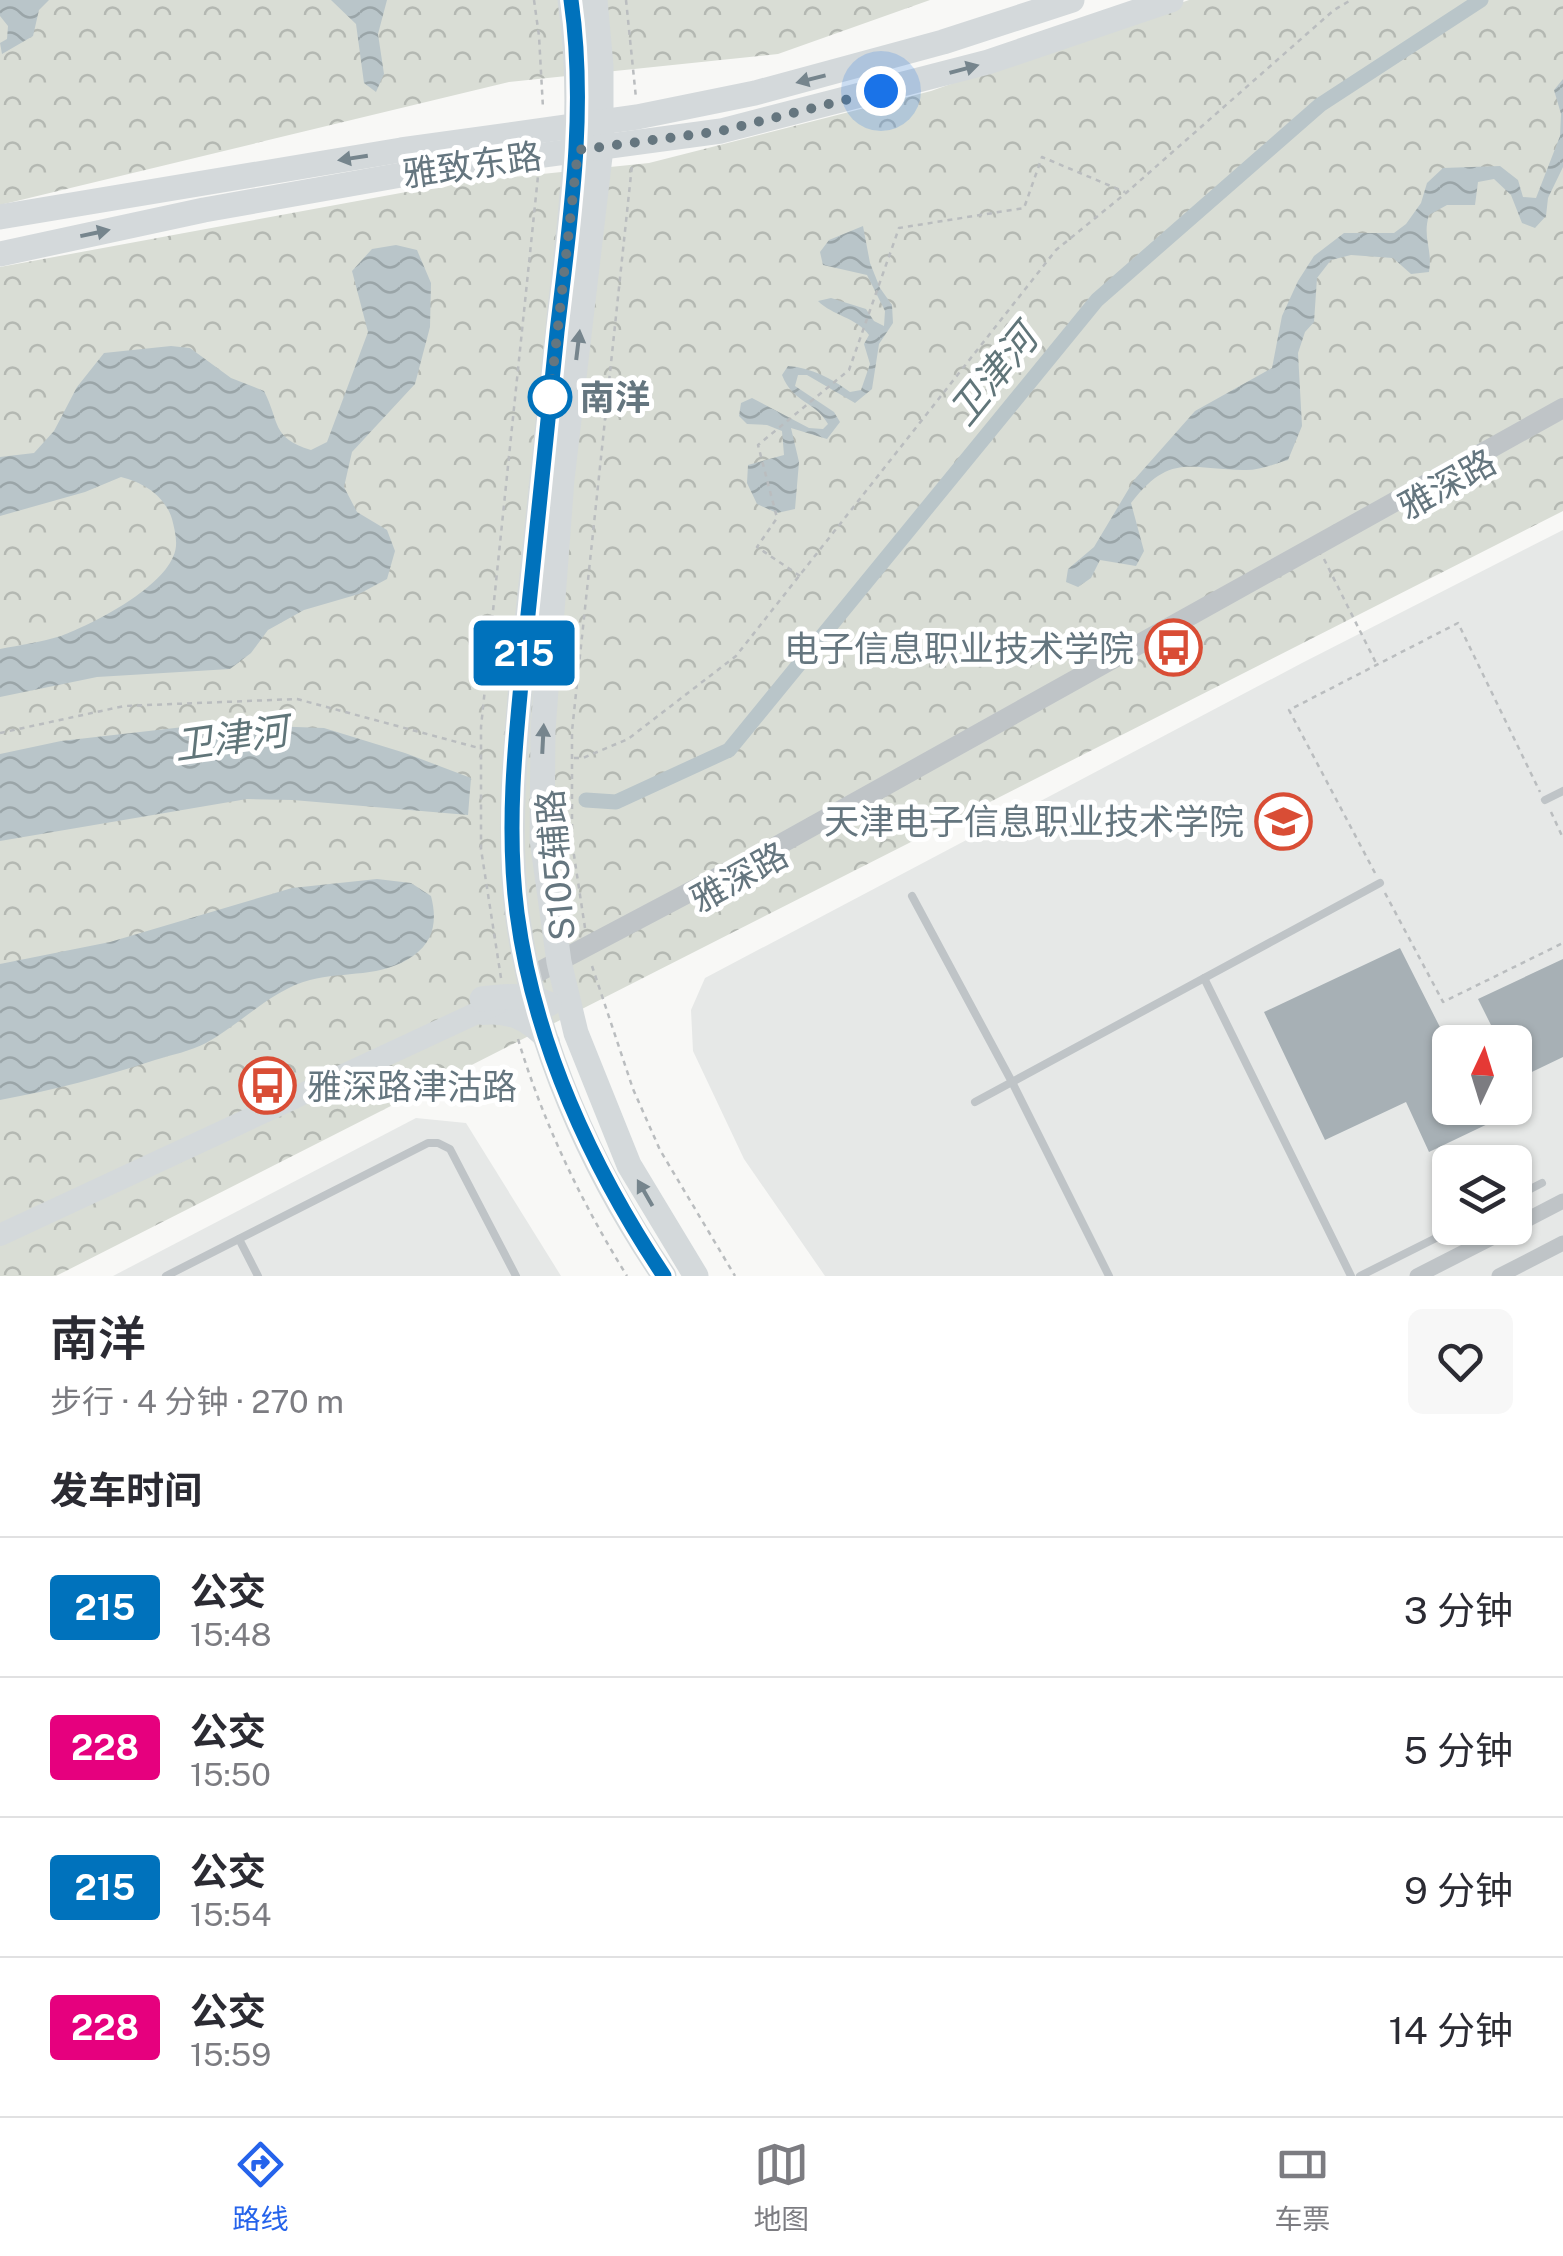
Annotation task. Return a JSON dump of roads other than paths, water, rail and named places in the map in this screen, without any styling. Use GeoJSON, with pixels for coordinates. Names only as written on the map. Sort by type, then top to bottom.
{"type":"FeatureCollection","features":[{"type":"Feature","properties":{"kind":"main road"},"geometry":{"type":"LineString","coordinates":[[570,0],[590,122]]}},
{"type":"Feature","properties":{"kind":"main road"},"geometry":{"type":"LineString","coordinates":[[595,0],[590,149],[543,730],[542,839],[560,968],[576,1034],[630,1165],[696,1276]]}},
{"type":"Feature","properties":{"kind":"main road","name":"雅致东路"},"geometry":{"type":"LineString","coordinates":[[0,217],[637,117],[828,75],[1072,0]]}},
{"type":"Feature","properties":{"kind":"main road","name":"雅致东路"},"geometry":{"type":"LineString","coordinates":[[0,254],[223,206],[418,172],[721,131],[935,76],[1069,36],[1171,0]]}},
{"type":"Feature","properties":{"kind":"main road"},"geometry":{"type":"LineString","coordinates":[[590,149],[541,477],[513,782],[512,852],[527,990],[603,1177],[664,1276]]}},
{"type":"Feature","properties":{"kind":"main road"},"geometry":{"type":"LineString","coordinates":[[0,1222],[478,1007],[527,990]]}},
{"type":"Feature","properties":{"kind":"main road"},"geometry":{"type":"LineString","coordinates":[[527,990],[554,1008],[576,1034]]}},
{"type":"Feature","properties":{"kind":"main road"},"geometry":{"type":"LineString","coordinates":[[0,1236],[478,1007],[511,1014],[534,1027],[549,1042]]}},
{"type":"Feature","properties":{"kind":"street","name":"雅深路"},"geometry":{"type":"LineString","coordinates":[[589,954],[1563,408]]}},
{"type":"Feature","properties":{"kind":"street","name":"雅深路"},"geometry":{"type":"LineString","coordinates":[[527,990],[560,968],[1563,420]]}},
{"type":"Feature","properties":{"kind":"street"},"geometry":{"type":"LineString","coordinates":[[1532,1216],[1563,1201]]}},
{"type":"Feature","properties":{"kind":"street"},"geometry":{"type":"LineString","coordinates":[[1498,1276],[1563,1243]]}},
{"type":"Feature","properties":{"kind":"street"},"geometry":{"type":"LineString","coordinates":[[1417,1276],[1477,1245]]}},
{"type":"Feature","properties":{"kind":"lane"},"geometry":{"type":"LineString","coordinates":[[1545,800],[1563,791]]}},
{"type":"Feature","properties":{"kind":"lane"},"geometry":{"type":"LineString","coordinates":[[975,1102],[1380,883]]}},
{"type":"Feature","properties":{"kind":"lane"},"geometry":{"type":"LineString","coordinates":[[912,896],[1012,1082],[1109,1276]]}},
{"type":"Feature","properties":{"kind":"lane"},"geometry":{"type":"LineString","coordinates":[[1204,978],[1351,1276]]}},
{"type":"Feature","properties":{"kind":"lane"},"geometry":{"type":"LineString","coordinates":[[166,1276],[428,1143],[450,1149],[516,1276]]}},
{"type":"Feature","properties":{"kind":"lane"},"geometry":{"type":"LineString","coordinates":[[1532,1189],[1542,1184]]}},
{"type":"Feature","properties":{"kind":"lane"},"geometry":{"type":"LineString","coordinates":[[239,1239],[258,1276]]}},
{"type":"Feature","properties":{"kind":"lane"},"geometry":{"type":"LineString","coordinates":[[1360,1276],[1432,1240]]}},
{"type":"Feature","properties":{"kind":"water"},"geometry":{"type":"Polygon","coordinates":[[[0,0],[49,0],[39,10],[33,36],[2,54],[0,43],[7,39],[8,26],[0,16],[0,0]]]}},
{"type":"Feature","properties":{"kind":"water"},"geometry":{"type":"Polygon","coordinates":[[[331,0],[387,0],[378,34],[384,74],[376,92],[364,83],[356,24],[331,0]]]}},
{"type":"Feature","properties":{"kind":"water"},"geometry":{"type":"Polygon","coordinates":[[[1563,79],[1563,167],[1548,198],[1546,216],[1535,228],[1522,223],[1511,195],[1494,179],[1478,182],[1475,205],[1447,205],[1429,215],[1429,272],[1411,274],[1393,258],[1351,255],[1331,260],[1317,278],[1314,322],[1305,332],[1298,353],[1302,426],[1288,460],[1249,470],[1169,470],[1131,503],[1144,551],[1136,566],[1100,560],[1091,578],[1078,587],[1066,582],[1068,569],[1094,547],[1134,480],[1195,411],[1272,368],[1282,316],[1314,256],[1344,233],[1394,233],[1406,224],[1421,203],[1427,183],[1443,168],[1500,166],[1518,180],[1523,197],[1536,198],[1560,136],[1561,114],[1554,90],[1563,79]]]}},
{"type":"Feature","properties":{"kind":"water"},"geometry":{"type":"Polygon","coordinates":[[[863,226],[870,263],[892,305],[893,323],[879,344],[872,389],[855,403],[807,375],[798,375],[795,386],[834,412],[840,422],[827,439],[791,428],[799,462],[795,509],[777,513],[757,504],[747,483],[748,465],[784,455],[782,431],[747,424],[739,416],[741,403],[752,398],[809,428],[823,429],[828,424],[823,416],[798,397],[782,375],[788,366],[821,374],[850,392],[861,390],[870,364],[864,344],[869,335],[858,324],[818,301],[831,298],[866,309],[874,321],[884,326],[885,311],[867,275],[823,265],[820,252],[829,240],[863,226]]]}},
{"type":"Feature","properties":{"kind":"water"},"geometry":{"type":"Polygon","coordinates":[[[396,245],[417,250],[431,283],[430,327],[415,384],[352,452],[344,487],[357,512],[387,530],[395,551],[387,579],[359,594],[304,610],[268,630],[251,653],[230,669],[97,677],[0,697],[0,649],[61,636],[124,604],[154,582],[173,557],[176,543],[172,519],[159,497],[145,486],[121,477],[85,492],[0,516],[0,457],[34,453],[54,431],[77,387],[104,353],[171,346],[190,348],[231,378],[264,391],[278,428],[289,440],[311,450],[327,442],[368,332],[352,271],[372,249],[396,245]]]}},
{"type":"Feature","properties":{"kind":"water"},"geometry":{"type":"Polygon","coordinates":[[[210,724],[324,728],[405,753],[471,778],[468,815],[247,799],[0,841],[0,754],[61,741],[210,724]]]}},
{"type":"Feature","properties":{"kind":"water"},"geometry":{"type":"Polygon","coordinates":[[[377,879],[411,883],[431,896],[434,921],[430,936],[413,956],[389,968],[323,977],[296,985],[187,1051],[78,1083],[0,1100],[0,964],[110,942],[292,888],[377,879]]]}},
{"type":"Feature","properties":{"kind":"waterway","name":"卫津河"},"geometry":{"type":"LineString","coordinates":[[586,800],[616,802],[729,750],[1097,300],[1320,105],[1481,0]]}},
{"type":"Feature","properties":{"kind":"place","name":"南洋"},"geometry":{"type":"Point","coordinates":[550,397]}},
{"type":"Feature","properties":{"kind":"place","name":"电子信息职业技术学院"},"geometry":{"type":"Point","coordinates":[1173,648]}},
{"type":"Feature","properties":{"kind":"place","name":"天津电子信息职业技术学院"},"geometry":{"type":"Point","coordinates":[1283,821]}},
{"type":"Feature","properties":{"kind":"place","name":"雅深路津沽路"},"geometry":{"type":"Point","coordinates":[268,1086]}}]}
